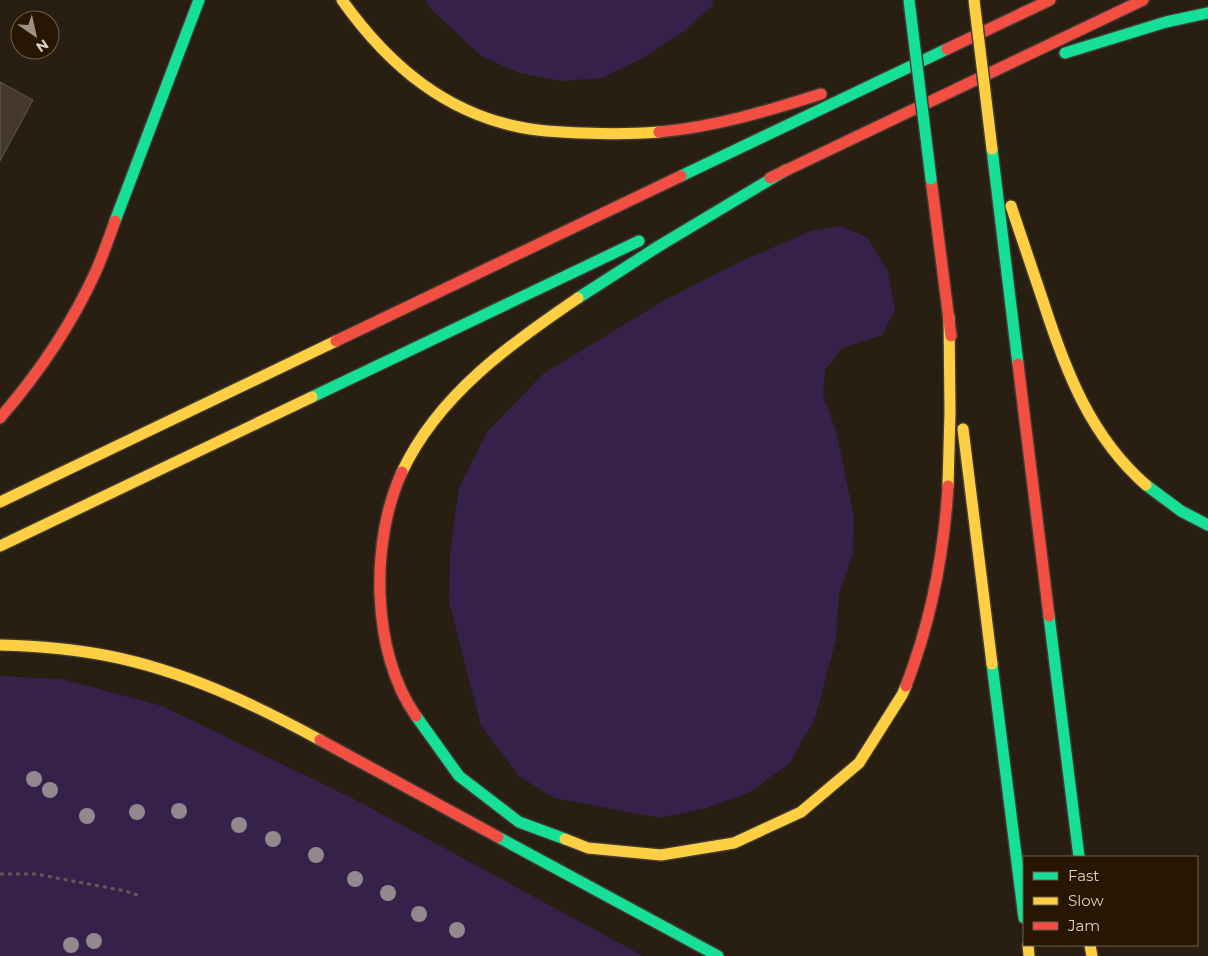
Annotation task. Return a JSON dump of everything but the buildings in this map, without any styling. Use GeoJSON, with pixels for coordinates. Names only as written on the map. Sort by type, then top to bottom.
{"type":"FeatureCollection","features":[{"type":"Feature","properties":{"kind":"highway"},"geometry":{"type":"LineString","coordinates":[[0,418],[43,365],[75,312],[96,271],[199,0]]}},
{"type":"Feature","properties":{"kind":"highway"},"geometry":{"type":"LineString","coordinates":[[342,0],[355,20],[384,54],[421,84],[462,108],[502,123],[546,131],[595,134],[650,133],[678,130],[740,117],[834,89],[893,70],[947,49]]}},
{"type":"Feature","properties":{"kind":"highway"},"geometry":{"type":"LineString","coordinates":[[909,0],[1023,910]]}},
{"type":"Feature","properties":{"kind":"highway"},"geometry":{"type":"LineString","coordinates":[[974,0],[1079,856]]}},
{"type":"Feature","properties":{"kind":"highway"},"geometry":{"type":"LineString","coordinates":[[0,502],[1050,0]]}},
{"type":"Feature","properties":{"kind":"highway"},"geometry":{"type":"LineString","coordinates":[[670,226],[1143,0]]}},
{"type":"Feature","properties":{"kind":"highway"},"geometry":{"type":"LineString","coordinates":[[952,91],[1052,57],[1166,22],[1208,13]]}},
{"type":"Feature","properties":{"kind":"highway"},"geometry":{"type":"LineString","coordinates":[[992,149],[1059,350],[1086,411],[1108,445],[1134,474],[1165,500],[1208,526]]}},
{"type":"Feature","properties":{"kind":"highway"},"geometry":{"type":"LineString","coordinates":[[786,170],[621,270],[522,337],[481,371],[446,404],[418,441],[408,460],[391,503],[382,547],[380,590],[384,634],[396,674],[415,715],[438,751],[466,782],[498,807],[534,829],[562,840],[597,850],[638,855],[700,852],[756,836],[801,812],[840,782],[866,755],[892,715],[913,670],[935,591],[943,535],[948,472],[949,317]]}},
{"type":"Feature","properties":{"kind":"highway"},"geometry":{"type":"LineString","coordinates":[[0,546],[652,234]]}},
{"type":"Feature","properties":{"kind":"highway"},"geometry":{"type":"LineString","coordinates":[[0,645],[56,647],[108,655],[162,668],[234,696],[280,718],[718,956]]}},
{"type":"Feature","properties":{"kind":"path"},"geometry":{"type":"LineString","coordinates":[[0,874],[36,874],[125,890],[141,896]]}},
{"type":"Feature","properties":{"kind":"shaded area"},"geometry":{"type":"Polygon","coordinates":[[[426,0],[713,0],[713,5],[684,31],[643,58],[602,78],[560,81],[520,73],[481,56],[430,8],[426,0]]]}},
{"type":"Feature","properties":{"kind":"shaded area"},"geometry":{"type":"Polygon","coordinates":[[[841,226],[868,238],[888,272],[895,310],[882,335],[842,348],[825,370],[823,394],[837,435],[854,517],[853,552],[839,595],[836,640],[815,718],[789,764],[748,793],[706,808],[660,818],[554,798],[519,776],[481,726],[449,602],[450,552],[459,488],[487,432],[543,374],[663,301],[737,263],[811,231],[841,226]]]}},
{"type":"Feature","properties":{"kind":"shaded area"},"geometry":{"type":"Polygon","coordinates":[[[0,676],[62,679],[162,706],[354,799],[643,956],[0,956],[0,676]]]}},
{"type":"Feature","properties":{"kind":"traffic: fast"},"geometry":{"type":"LineString","coordinates":[[115,221],[199,0]]}},
{"type":"Feature","properties":{"kind":"traffic: fast"},"geometry":{"type":"LineString","coordinates":[[909,0],[931,179]]}},
{"type":"Feature","properties":{"kind":"traffic: fast"},"geometry":{"type":"LineString","coordinates":[[1065,53],[1166,22],[1208,13]]}},
{"type":"Feature","properties":{"kind":"traffic: fast"},"geometry":{"type":"LineString","coordinates":[[681,176],[947,49]]}},
{"type":"Feature","properties":{"kind":"traffic: fast"},"geometry":{"type":"LineString","coordinates":[[992,149],[1018,364]]}},
{"type":"Feature","properties":{"kind":"traffic: fast"},"geometry":{"type":"LineString","coordinates":[[578,298],[659,246],[786,170]]}},
{"type":"Feature","properties":{"kind":"traffic: fast"},"geometry":{"type":"LineString","coordinates":[[312,397],[639,241]]}},
{"type":"Feature","properties":{"kind":"traffic: fast"},"geometry":{"type":"LineString","coordinates":[[1146,485],[1181,511],[1208,525]]}},
{"type":"Feature","properties":{"kind":"traffic: fast"},"geometry":{"type":"LineString","coordinates":[[1049,616],[1079,856]]}},
{"type":"Feature","properties":{"kind":"traffic: fast"},"geometry":{"type":"LineString","coordinates":[[992,664],[1023,910]]}},
{"type":"Feature","properties":{"kind":"traffic: fast"},"geometry":{"type":"LineString","coordinates":[[416,716],[459,776],[519,822],[565,839]]}},
{"type":"Feature","properties":{"kind":"traffic: fast"},"geometry":{"type":"LineString","coordinates":[[498,837],[718,956]]}},
{"type":"Feature","properties":{"kind":"traffic: slow"},"geometry":{"type":"LineString","coordinates":[[342,0],[360,24],[401,66],[447,100],[473,113],[500,122],[543,131],[612,134],[659,132]]}},
{"type":"Feature","properties":{"kind":"traffic: slow"},"geometry":{"type":"LineString","coordinates":[[974,0],[992,149]]}},
{"type":"Feature","properties":{"kind":"traffic: slow"},"geometry":{"type":"LineString","coordinates":[[1011,206],[1052,329],[1071,378],[1095,425],[1110,446],[1146,485]]}},
{"type":"Feature","properties":{"kind":"traffic: slow"},"geometry":{"type":"LineString","coordinates":[[402,472],[417,444],[435,419],[478,373],[527,334],[578,298]]}},
{"type":"Feature","properties":{"kind":"traffic: slow"},"geometry":{"type":"LineString","coordinates":[[948,486],[950,412],[949,317]]}},
{"type":"Feature","properties":{"kind":"traffic: slow"},"geometry":{"type":"LineString","coordinates":[[0,502],[336,341]]}},
{"type":"Feature","properties":{"kind":"traffic: slow"},"geometry":{"type":"LineString","coordinates":[[0,546],[312,397]]}},
{"type":"Feature","properties":{"kind":"traffic: slow"},"geometry":{"type":"LineString","coordinates":[[963,429],[992,664]]}},
{"type":"Feature","properties":{"kind":"traffic: slow"},"geometry":{"type":"LineString","coordinates":[[0,645],[82,651],[137,662],[164,670],[218,690],[320,740]]}},
{"type":"Feature","properties":{"kind":"traffic: slow"},"geometry":{"type":"LineString","coordinates":[[565,839],[588,848],[661,855],[734,843],[801,812],[859,763],[906,686]]}},
{"type":"Feature","properties":{"kind":"traffic: slow"},"geometry":{"type":"LineString","coordinates":[[1028,946],[1029,956]]}},
{"type":"Feature","properties":{"kind":"traffic: slow"},"geometry":{"type":"LineString","coordinates":[[1090,946],[1092,956]]}},
{"type":"Feature","properties":{"kind":"traffic: jam"},"geometry":{"type":"LineString","coordinates":[[947,49],[1050,0]]}},
{"type":"Feature","properties":{"kind":"traffic: jam"},"geometry":{"type":"LineString","coordinates":[[770,178],[1143,0]]}},
{"type":"Feature","properties":{"kind":"traffic: jam"},"geometry":{"type":"LineString","coordinates":[[659,132],[720,122],[821,94]]}},
{"type":"Feature","properties":{"kind":"traffic: jam"},"geometry":{"type":"LineString","coordinates":[[336,341],[681,176]]}},
{"type":"Feature","properties":{"kind":"traffic: jam"},"geometry":{"type":"LineString","coordinates":[[931,179],[951,336]]}},
{"type":"Feature","properties":{"kind":"traffic: jam"},"geometry":{"type":"LineString","coordinates":[[0,418],[28,384],[65,329],[87,291],[104,253],[115,221]]}},
{"type":"Feature","properties":{"kind":"traffic: jam"},"geometry":{"type":"LineString","coordinates":[[1018,364],[1049,616]]}},
{"type":"Feature","properties":{"kind":"traffic: jam"},"geometry":{"type":"LineString","coordinates":[[402,472],[384,530],[380,596],[383,629],[390,661],[401,690],[416,716]]}},
{"type":"Feature","properties":{"kind":"traffic: jam"},"geometry":{"type":"LineString","coordinates":[[906,686],[923,637],[935,588],[940,562],[948,486]]}},
{"type":"Feature","properties":{"kind":"traffic: jam"},"geometry":{"type":"LineString","coordinates":[[320,740],[498,837]]}}]}
